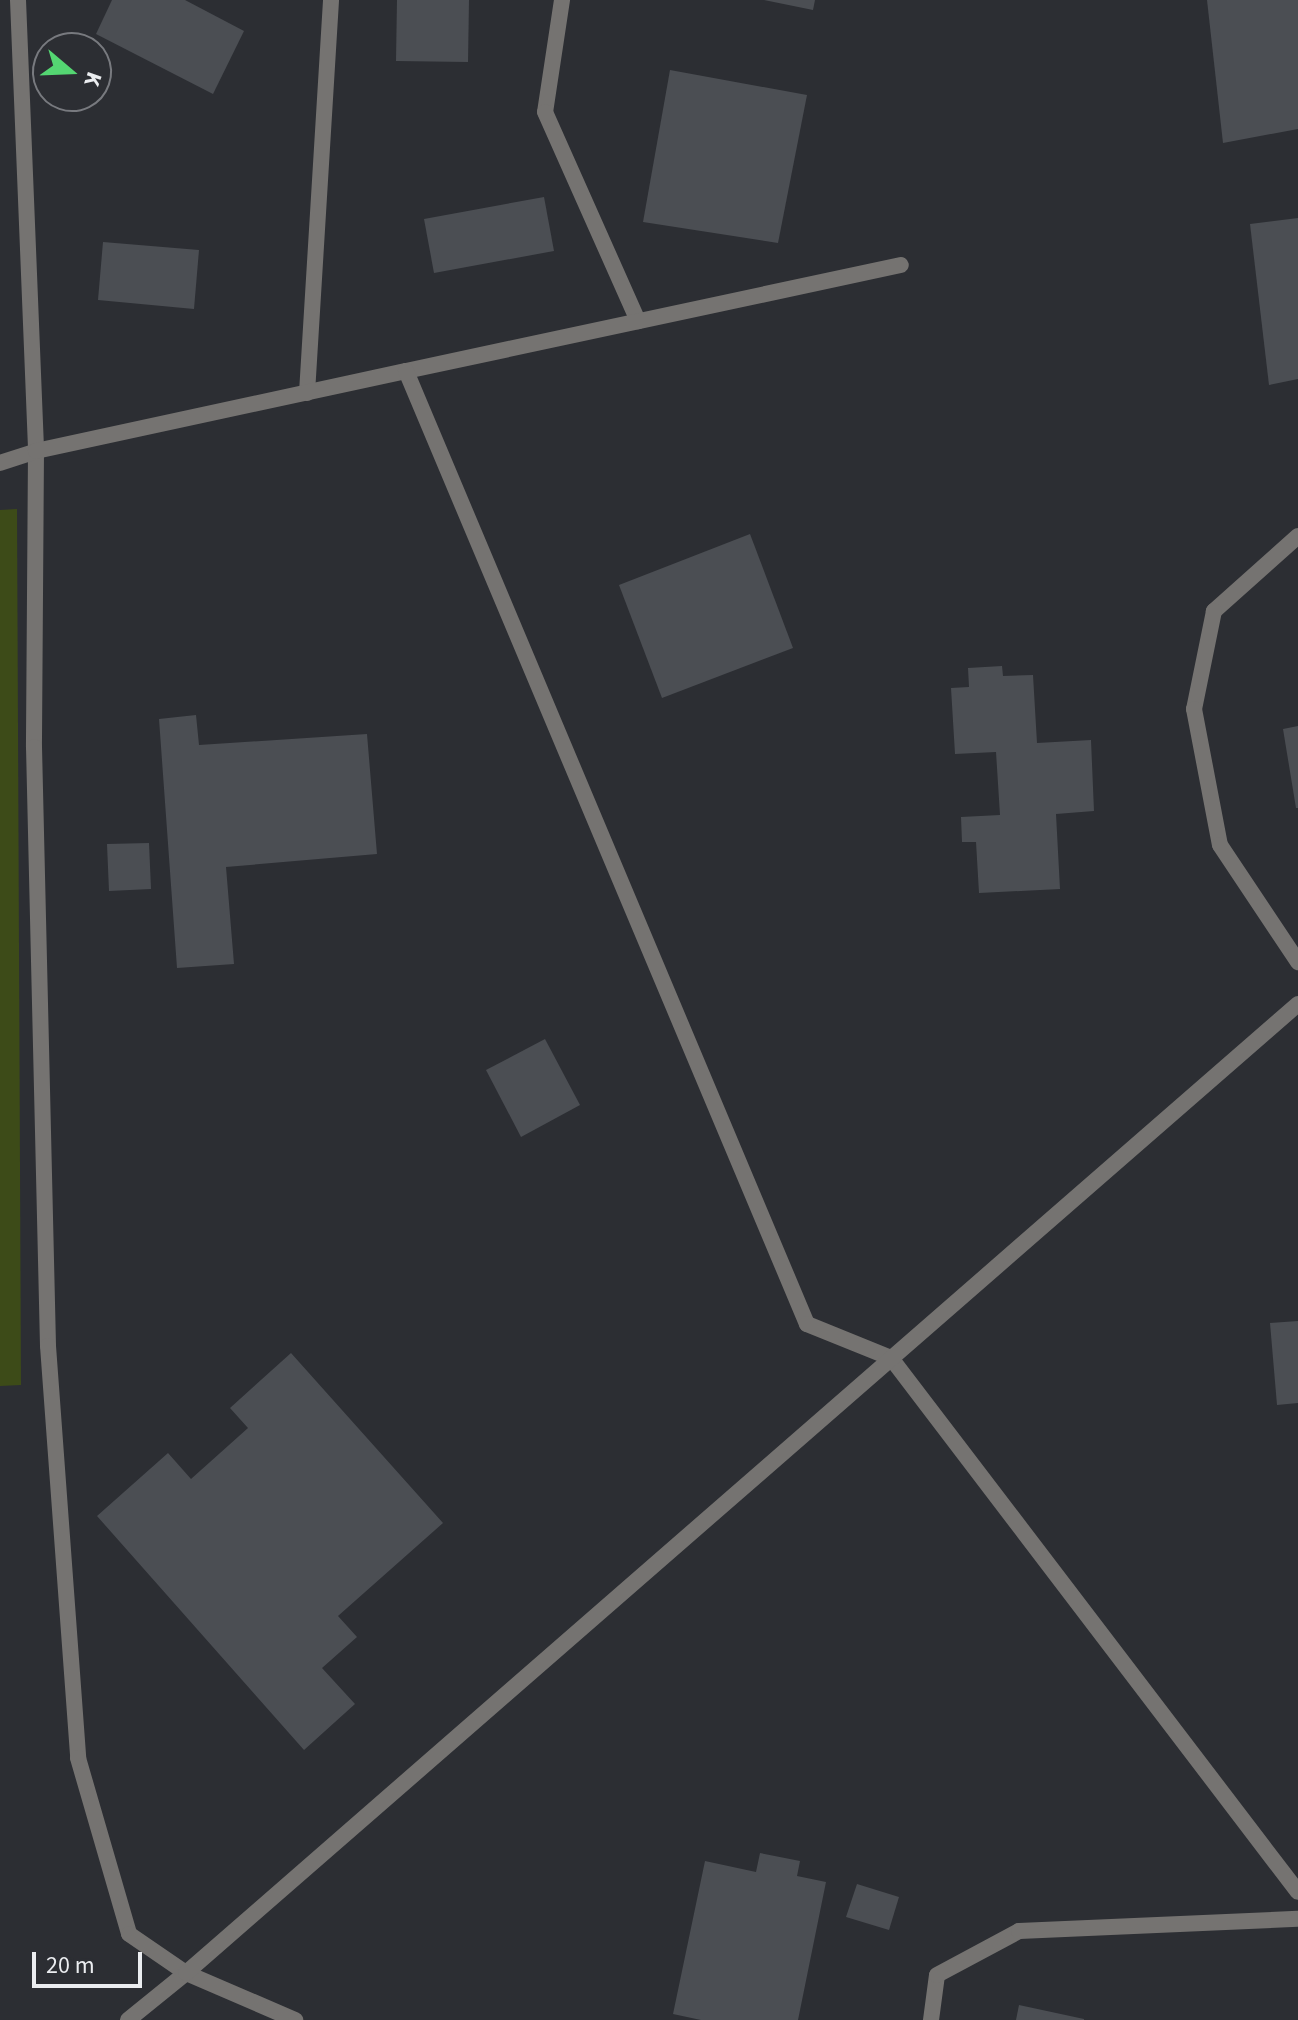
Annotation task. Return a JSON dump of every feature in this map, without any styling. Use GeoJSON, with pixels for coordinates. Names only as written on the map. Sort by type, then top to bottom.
{"type":"FeatureCollection","features":[{"type":"Feature","properties":{"kind":"street"},"geometry":{"type":"LineString","coordinates":[[18,0],[36,451],[34,747],[48,1346],[78,1758],[129,1934],[186,1973],[295,2020]]}},
{"type":"Feature","properties":{"kind":"street"},"geometry":{"type":"LineString","coordinates":[[307,393],[331,0]]}},
{"type":"Feature","properties":{"kind":"street"},"geometry":{"type":"LineString","coordinates":[[562,0],[545,112],[638,321]]}},
{"type":"Feature","properties":{"kind":"street"},"geometry":{"type":"LineString","coordinates":[[0,463],[36,451],[901,265]]}},
{"type":"Feature","properties":{"kind":"street"},"geometry":{"type":"LineString","coordinates":[[406,371],[807,1324],[891,1358],[1298,1892]]}},
{"type":"Feature","properties":{"kind":"street"},"geometry":{"type":"LineString","coordinates":[[1298,536],[1214,611],[1194,709],[1220,845],[1298,962]]}},
{"type":"Feature","properties":{"kind":"street"},"geometry":{"type":"LineString","coordinates":[[128,2020],[186,1973],[1298,1004]]}},
{"type":"Feature","properties":{"kind":"street"},"geometry":{"type":"LineString","coordinates":[[931,2020],[937,1975],[1019,1931],[1298,1919]]}},
{"type":"Feature","properties":{"kind":"green space"},"geometry":{"type":"Polygon","coordinates":[[[17,509],[21,1385],[0,1386],[0,510],[17,509]]]}},
{"type":"Feature","properties":{"kind":"building"},"geometry":{"type":"Polygon","coordinates":[[[112,0],[185,0],[244,31],[213,94],[112,42],[112,32],[97,32],[112,0]]]}},
{"type":"Feature","properties":{"kind":"building"},"geometry":{"type":"Polygon","coordinates":[[[397,0],[469,0],[468,62],[396,61],[397,0]]]}},
{"type":"Feature","properties":{"kind":"building"},"geometry":{"type":"Polygon","coordinates":[[[764,0],[815,0],[813,10],[764,0]]]}},
{"type":"Feature","properties":{"kind":"building"},"geometry":{"type":"Polygon","coordinates":[[[1207,0],[1298,0],[1298,129],[1223,143],[1207,0]]]}},
{"type":"Feature","properties":{"kind":"building"},"geometry":{"type":"Polygon","coordinates":[[[670,70],[807,95],[778,243],[643,222],[670,70]]]}},
{"type":"Feature","properties":{"kind":"building"},"geometry":{"type":"Polygon","coordinates":[[[544,197],[554,251],[434,273],[424,219],[544,197]]]}},
{"type":"Feature","properties":{"kind":"building"},"geometry":{"type":"Polygon","coordinates":[[[1298,218],[1298,379],[1269,385],[1250,224],[1298,218]]]}},
{"type":"Feature","properties":{"kind":"building"},"geometry":{"type":"Polygon","coordinates":[[[103,242],[199,250],[194,309],[98,300],[103,242]]]}},
{"type":"Feature","properties":{"kind":"building"},"geometry":{"type":"Polygon","coordinates":[[[750,534],[793,648],[662,698],[619,585],[750,534]]]}},
{"type":"Feature","properties":{"kind":"building"},"geometry":{"type":"Polygon","coordinates":[[[1002,666],[1003,676],[1033,675],[1037,743],[1091,740],[1094,811],[1056,814],[1060,889],[979,893],[976,842],[962,842],[961,817],[1000,815],[996,752],[955,754],[951,688],[969,687],[968,668],[1002,666]]]}},
{"type":"Feature","properties":{"kind":"building"},"geometry":{"type":"Polygon","coordinates":[[[196,715],[199,745],[367,734],[377,854],[226,867],[234,964],[177,968],[159,719],[196,715]]]}},
{"type":"Feature","properties":{"kind":"building"},"geometry":{"type":"Polygon","coordinates":[[[1298,726],[1298,808],[1296,808],[1283,729],[1298,726]]]}},
{"type":"Feature","properties":{"kind":"building"},"geometry":{"type":"Polygon","coordinates":[[[149,843],[151,889],[109,891],[107,844],[149,843]]]}},
{"type":"Feature","properties":{"kind":"building"},"geometry":{"type":"Polygon","coordinates":[[[545,1039],[580,1105],[521,1137],[486,1070],[545,1039]]]}},
{"type":"Feature","properties":{"kind":"building"},"geometry":{"type":"Polygon","coordinates":[[[1298,1321],[1298,1403],[1277,1405],[1270,1323],[1298,1321]]]}},
{"type":"Feature","properties":{"kind":"building"},"geometry":{"type":"Polygon","coordinates":[[[291,1353],[443,1523],[338,1616],[357,1637],[322,1668],[355,1704],[304,1750],[97,1516],[168,1453],[191,1479],[248,1428],[230,1408],[291,1353]]]}},
{"type":"Feature","properties":{"kind":"building"},"geometry":{"type":"Polygon","coordinates":[[[760,1853],[800,1861],[797,1876],[826,1882],[798,2020],[701,2020],[673,2014],[705,1861],[756,1872],[760,1853]]]}},
{"type":"Feature","properties":{"kind":"building"},"geometry":{"type":"Polygon","coordinates":[[[857,1884],[899,1897],[889,1930],[846,1917],[857,1884]]]}},
{"type":"Feature","properties":{"kind":"building"},"geometry":{"type":"Polygon","coordinates":[[[1019,2005],[1084,2019],[1084,2020],[1016,2020],[1019,2005]]]}}]}
